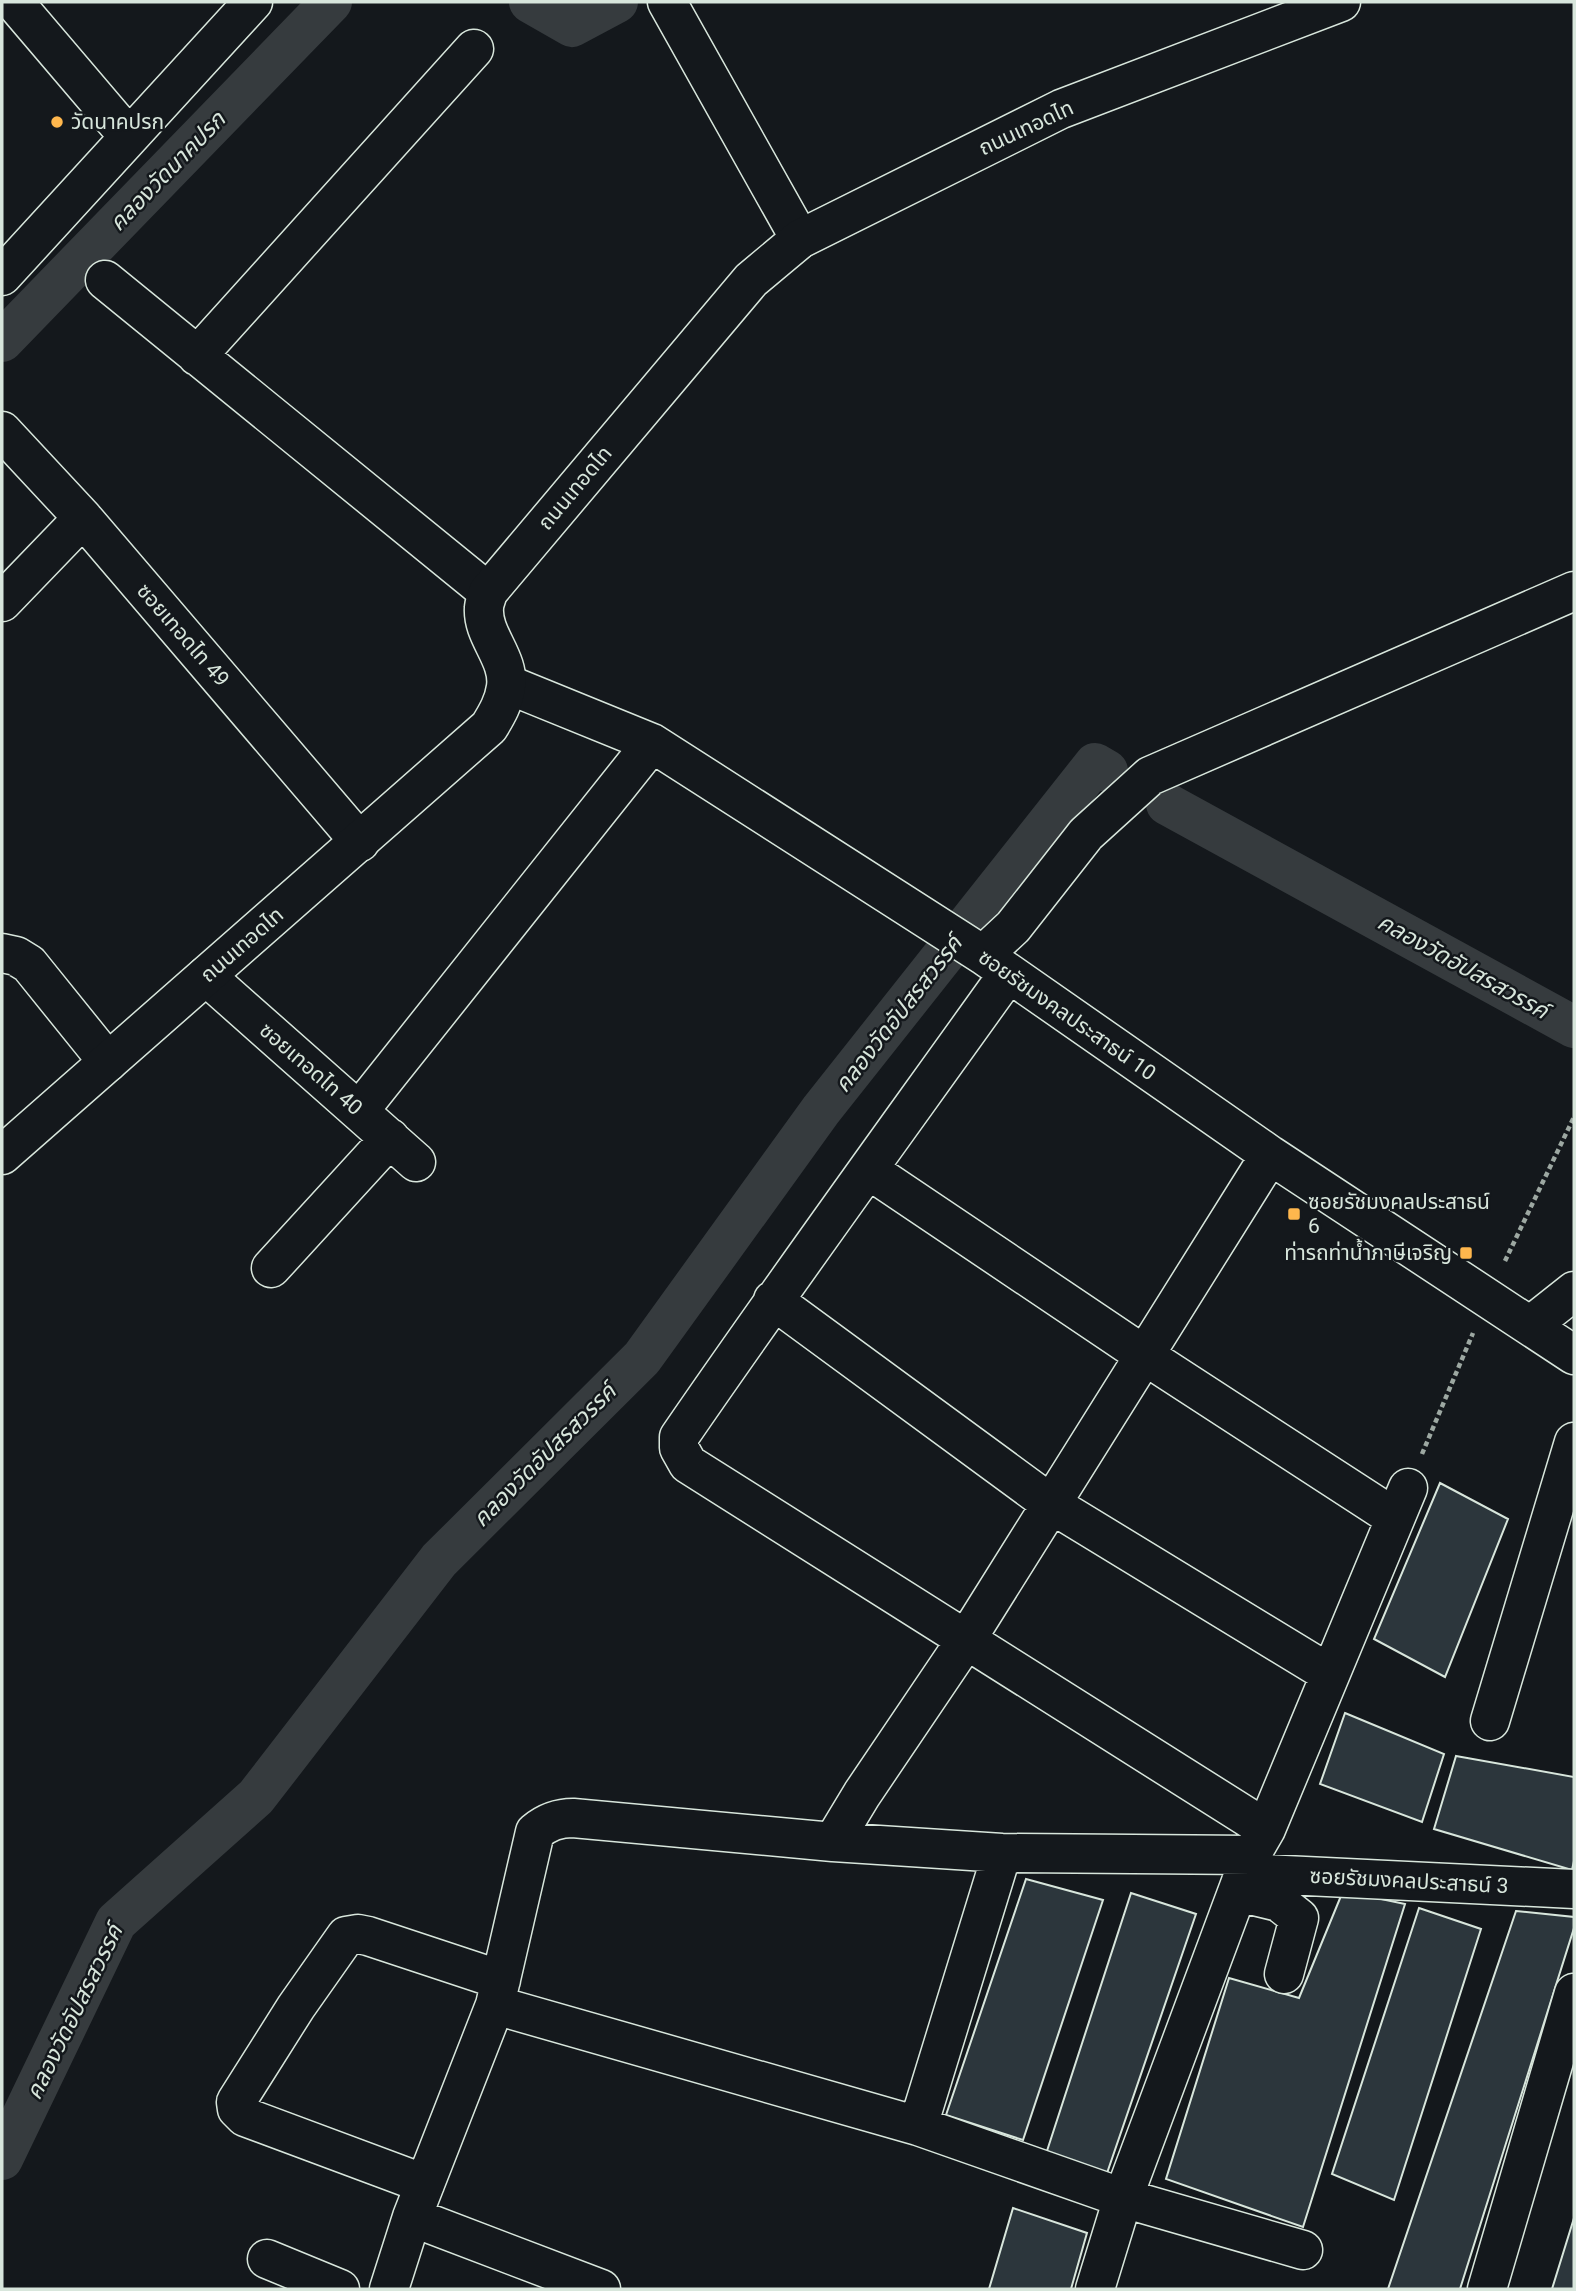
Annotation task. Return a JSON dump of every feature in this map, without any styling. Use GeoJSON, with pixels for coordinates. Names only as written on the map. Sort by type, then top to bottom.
{"type":"FeatureCollection","features":[{"type":"Feature","properties":{"kind":"street"},"geometry":{"type":"LineString","coordinates":[[14,2],[129,137]]}},
{"type":"Feature","properties":{"kind":"street"},"geometry":{"type":"LineString","coordinates":[[2,276],[253,2]]}},
{"type":"Feature","properties":{"kind":"street"},"geometry":{"type":"LineString","coordinates":[[667,2],[800,239]]}},
{"type":"Feature","properties":{"kind":"street","name":"ถนนเทอดไท"},"geometry":{"type":"LineString","coordinates":[[488,592],[751,280],[800,239],[1061,109],[1341,2]]}},
{"type":"Feature","properties":{"kind":"street"},"geometry":{"type":"LineString","coordinates":[[197,356],[474,49]]}},
{"type":"Feature","properties":{"kind":"street"},"geometry":{"type":"LineString","coordinates":[[105,280],[488,592],[484,609],[487,626],[504,661],[507,684]]}},
{"type":"Feature","properties":{"kind":"street","name":"ซอยเทอดไท 49"},"geometry":{"type":"LineString","coordinates":[[2,431],[83,518],[360,842]]}},
{"type":"Feature","properties":{"kind":"street"},"geometry":{"type":"LineString","coordinates":[[2,602],[83,518]]}},
{"type":"Feature","properties":{"kind":"street"},"geometry":{"type":"LineString","coordinates":[[1284,1974],[1299,1918],[1279,1902],[1250,1862],[965,1640],[688,1464],[679,1448],[679,1437],[773,1300],[869,1170],[986,958],[1086,834],[1150,776],[1574,592]]}},
{"type":"Feature","properties":{"kind":"street","name":"ถนนเทอดไท"},"geometry":{"type":"LineString","coordinates":[[2,1155],[489,727],[502,706],[507,684]]}},
{"type":"Feature","properties":{"kind":"street","name":"ซอยรัชมงคลประสาธน์ 10"},"geometry":{"type":"LineString","coordinates":[[507,684],[652,743],[986,958],[1270,1155],[1574,1355]]}},
{"type":"Feature","properties":{"kind":"street"},"geometry":{"type":"LineString","coordinates":[[359,1111],[652,743]]}},
{"type":"Feature","properties":{"kind":"street"},"geometry":{"type":"LineString","coordinates":[[2,953],[16,956],[29,964],[108,1062]]}},
{"type":"Feature","properties":{"kind":"street","name":"ซอยเทอดไท 40"},"geometry":{"type":"LineString","coordinates":[[206,976],[403,1150],[271,1268]]}},
{"type":"Feature","properties":{"kind":"street"},"geometry":{"type":"LineString","coordinates":[[833,1842],[965,1640],[1270,1155]]}},
{"type":"Feature","properties":{"kind":"street"},"geometry":{"type":"LineString","coordinates":[[869,1170],[1144,1355],[1402,1503],[1250,1862],[1123,2199],[1095,2289]]}},
{"type":"Feature","properties":{"kind":"street"},"geometry":{"type":"LineString","coordinates":[[1530,1326],[1574,1291]]}},
{"type":"Feature","properties":{"kind":"street"},"geometry":{"type":"LineString","coordinates":[[773,1300],[1051,1504],[1330,1674]]}},
{"type":"Feature","properties":{"kind":"street"},"geometry":{"type":"LineString","coordinates":[[1490,1721],[1574,1442]]}},
{"type":"Feature","properties":{"kind":"street"},"geometry":{"type":"LineString","coordinates":[[389,2289],[419,2201],[498,1993],[535,1832],[544,1824],[573,1818],[833,1842],[1002,1853],[1250,1862]]}},
{"type":"Feature","properties":{"kind":"street"},"geometry":{"type":"LineString","coordinates":[[918,2126],[1002,1853]]}},
{"type":"Feature","properties":{"kind":"street","name":"ซอยรัชมงคลประสาธน์ 3"},"geometry":{"type":"LineString","coordinates":[[1250,1862],[1574,1889]]}},
{"type":"Feature","properties":{"kind":"street"},"geometry":{"type":"LineString","coordinates":[[601,2289],[246,2117],[237,2109],[236,2102],[296,2007],[346,1936],[368,1936],[498,1993],[918,2126],[1123,2199],[1303,2250]]}},
{"type":"Feature","properties":{"kind":"street"},"geometry":{"type":"LineString","coordinates":[[1487,2289],[1574,1993]]}},
{"type":"Feature","properties":{"kind":"street"},"geometry":{"type":"LineString","coordinates":[[267,2259],[340,2289]]}},
{"type":"Feature","properties":{"kind":"path"},"geometry":{"type":"LineString","coordinates":[[1402,1503],[1488,1298],[1574,1117]]}},
{"type":"Feature","properties":{"kind":"building"},"geometry":{"type":"Polygon","coordinates":[[[1440,1483],[1508,1519],[1445,1677],[1374,1639],[1440,1483]]]}},
{"type":"Feature","properties":{"kind":"building"},"geometry":{"type":"Polygon","coordinates":[[[1345,1713],[1444,1754],[1422,1822],[1320,1784],[1345,1713]]]}},
{"type":"Feature","properties":{"kind":"building"},"geometry":{"type":"Polygon","coordinates":[[[1456,1756],[1574,1777],[1572,1870],[1434,1829],[1456,1756]]]}},
{"type":"Feature","properties":{"kind":"building"},"geometry":{"type":"Polygon","coordinates":[[[1026,1879],[1103,1900],[1023,2140],[946,2115],[1026,1879]]]}},
{"type":"Feature","properties":{"kind":"building"},"geometry":{"type":"Polygon","coordinates":[[[1343,1891],[1405,1904],[1303,2227],[1166,2179],[1229,1978],[1299,1998],[1343,1891]]]}},
{"type":"Feature","properties":{"kind":"building"},"geometry":{"type":"Polygon","coordinates":[[[1131,1893],[1196,1914],[1106,2176],[1045,2157],[1131,1893]]]}},
{"type":"Feature","properties":{"kind":"building"},"geometry":{"type":"Polygon","coordinates":[[[1419,1908],[1481,1929],[1394,2200],[1332,2174],[1419,1908]]]}},
{"type":"Feature","properties":{"kind":"building"},"geometry":{"type":"Polygon","coordinates":[[[1516,1911],[1574,1917],[1574,1928],[1460,2289],[1388,2289],[1516,1911]]]}},
{"type":"Feature","properties":{"kind":"building"},"geometry":{"type":"Polygon","coordinates":[[[1013,2208],[1087,2233],[1071,2289],[989,2289],[1013,2208]]]}},
{"type":"Feature","properties":{"kind":"building"},"geometry":{"type":"Polygon","coordinates":[[[1574,2218],[1574,2289],[1552,2289],[1574,2218]]]}},
{"type":"Feature","properties":{"kind":"waterway","name":"คลองวัดนาคปรก"},"geometry":{"type":"LineString","coordinates":[[2,341],[331,2]]}},
{"type":"Feature","properties":{"kind":"waterway","name":"คลองวัดนาคปรก"},"geometry":{"type":"LineString","coordinates":[[530,2],[572,26],[617,2]]}},
{"type":"Feature","properties":{"kind":"waterway","name":"คลองวัดอัปสรสวรรค์"},"geometry":{"type":"LineString","coordinates":[[2,2159],[116,1922],[256,1797],[439,1560],[642,1358],[821,1110],[1095,764],[1107,771]]}},
{"type":"Feature","properties":{"kind":"waterway","name":"คลองวัดอัปสรสวรรค์"},"geometry":{"type":"LineString","coordinates":[[1167,804],[1574,1027]]}},
{"type":"Feature","properties":{"kind":"place","name":"วัดนาคปรก"},"geometry":{"type":"Point","coordinates":[57,122]}},
{"type":"Feature","properties":{"kind":"place","name":"ซอยรัชมงคลประสาธน์ 6"},"geometry":{"type":"Point","coordinates":[1294,1214]}},
{"type":"Feature","properties":{"kind":"place","name":"ท่ารถท่าน้ำภาษีเจริญ"},"geometry":{"type":"Point","coordinates":[1466,1253]}}]}
